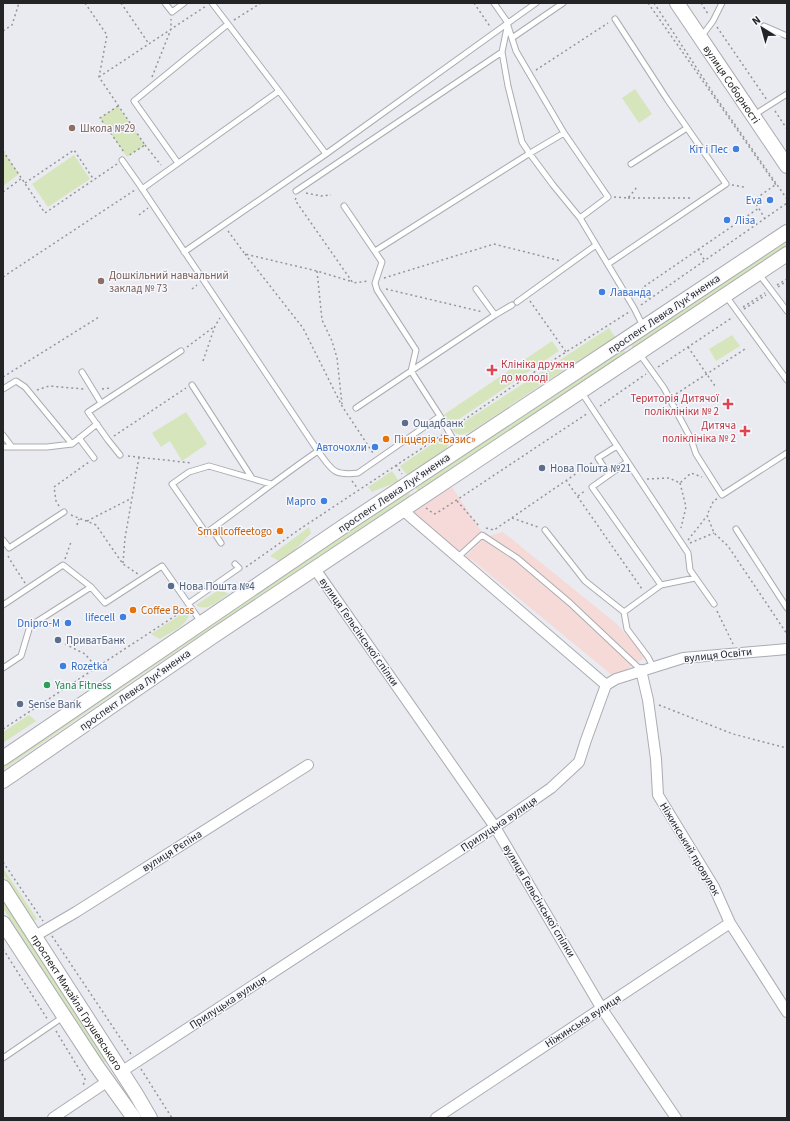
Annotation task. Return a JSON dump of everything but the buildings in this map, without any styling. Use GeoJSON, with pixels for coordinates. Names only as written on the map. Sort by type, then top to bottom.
{"type":"FeatureCollection","features":[{"type":"Feature","properties":{"kind":"main road","name":"вулиця Соборності"},"geometry":{"type":"LineString","coordinates":[[677,3],[787,166]]}},
{"type":"Feature","properties":{"kind":"main road","name":"проспект Левка Лукʼяненка"},"geometry":{"type":"LineString","coordinates":[[3,758],[350,522],[787,232]]}},
{"type":"Feature","properties":{"kind":"main road","name":"проспект Левка Лукʼяненка"},"geometry":{"type":"LineString","coordinates":[[3,780],[315,569],[787,254]]}},
{"type":"Feature","properties":{"kind":"main road","name":"проспект Михайла Грушевського"},"geometry":{"type":"LineString","coordinates":[[3,887],[150,1118]]}},
{"type":"Feature","properties":{"kind":"main road","name":"проспект Михайла Грушевського"},"geometry":{"type":"LineString","coordinates":[[4,927],[134,1118]]}},
{"type":"Feature","properties":{"kind":"main road"},"geometry":{"type":"LineString","coordinates":[[108,1081],[121,1072]]}},
{"type":"Feature","properties":{"kind":"street"},"geometry":{"type":"LineString","coordinates":[[403,510],[606,685]]}},
{"type":"Feature","properties":{"kind":"street","name":"вулиця Гельсінської спілки"},"geometry":{"type":"LineString","coordinates":[[315,569],[495,827],[602,1009],[676,1118]]}},
{"type":"Feature","properties":{"kind":"street","name":"вулиця Освіти"},"geometry":{"type":"LineString","coordinates":[[606,685],[616,679],[683,658],[787,649]]}},
{"type":"Feature","properties":{"kind":"street","name":"Ніжинський провулок"},"geometry":{"type":"LineString","coordinates":[[642,670],[648,700],[656,759],[658,795],[714,887],[730,923],[787,1012]]}},
{"type":"Feature","properties":{"kind":"street","name":"Прилуцька вулиця"},"geometry":{"type":"LineString","coordinates":[[121,1072],[495,827],[551,788],[579,762],[606,685]]}},
{"type":"Feature","properties":{"kind":"street","name":"вулиця Рєпіна"},"geometry":{"type":"LineString","coordinates":[[35,936],[76,912],[308,765]]}},
{"type":"Feature","properties":{"kind":"street","name":"Ніжинська вулиця"},"geometry":{"type":"LineString","coordinates":[[436,1118],[730,923]]}},
{"type":"Feature","properties":{"kind":"street"},"geometry":{"type":"LineString","coordinates":[[54,1118],[108,1081]]}},
{"type":"Feature","properties":{"kind":"lane"},"geometry":{"type":"LineString","coordinates":[[165,3],[172,12],[184,3]]}},
{"type":"Feature","properties":{"kind":"lane"},"geometry":{"type":"LineString","coordinates":[[211,3],[326,154]]}},
{"type":"Feature","properties":{"kind":"lane"},"geometry":{"type":"LineString","coordinates":[[494,3],[508,24],[516,51],[564,133],[608,196],[580,218]]}},
{"type":"Feature","properties":{"kind":"lane"},"geometry":{"type":"LineString","coordinates":[[184,252],[326,154],[495,34],[536,3]]}},
{"type":"Feature","properties":{"kind":"lane"},"geometry":{"type":"LineString","coordinates":[[512,38],[564,3]]}},
{"type":"Feature","properties":{"kind":"lane"},"geometry":{"type":"LineString","coordinates":[[701,38],[713,21],[722,3]]}},
{"type":"Feature","properties":{"kind":"lane"},"geometry":{"type":"LineString","coordinates":[[608,264],[726,184],[615,19]]}},
{"type":"Feature","properties":{"kind":"lane"},"geometry":{"type":"LineString","coordinates":[[178,163],[134,101],[228,24]]}},
{"type":"Feature","properties":{"kind":"lane"},"geometry":{"type":"LineString","coordinates":[[508,24],[502,52],[508,86],[522,142],[580,218],[644,327]]}},
{"type":"Feature","properties":{"kind":"lane"},"geometry":{"type":"LineString","coordinates":[[764,26],[787,36]]}},
{"type":"Feature","properties":{"kind":"lane"},"geometry":{"type":"LineString","coordinates":[[296,191],[502,52]]}},
{"type":"Feature","properties":{"kind":"lane"},"geometry":{"type":"LineString","coordinates":[[142,189],[278,91]]}},
{"type":"Feature","properties":{"kind":"lane"},"geometry":{"type":"LineString","coordinates":[[753,116],[787,94]]}},
{"type":"Feature","properties":{"kind":"lane"},"geometry":{"type":"LineString","coordinates":[[631,164],[688,128]]}},
{"type":"Feature","properties":{"kind":"lane"},"geometry":{"type":"LineString","coordinates":[[375,251],[564,133]]}},
{"type":"Feature","properties":{"kind":"lane"},"geometry":{"type":"LineString","coordinates":[[122,160],[331,469],[343,475],[358,474],[440,416]]}},
{"type":"Feature","properties":{"kind":"lane"},"geometry":{"type":"LineString","coordinates":[[344,206],[382,262],[376,280],[376,287],[416,350],[411,371],[440,416],[458,450]]}},
{"type":"Feature","properties":{"kind":"lane"},"geometry":{"type":"LineString","coordinates":[[356,408],[526,296],[596,245]]}},
{"type":"Feature","properties":{"kind":"lane"},"geometry":{"type":"LineString","coordinates":[[759,273],[787,311]]}},
{"type":"Feature","properties":{"kind":"lane"},"geometry":{"type":"LineString","coordinates":[[476,289],[495,315]]}},
{"type":"Feature","properties":{"kind":"lane"},"geometry":{"type":"LineString","coordinates":[[726,295],[787,380]]}},
{"type":"Feature","properties":{"kind":"lane"},"geometry":{"type":"LineString","coordinates":[[120,455],[88,412],[181,352]]}},
{"type":"Feature","properties":{"kind":"lane"},"geometry":{"type":"LineString","coordinates":[[639,352],[664,388],[691,439],[696,454],[722,495],[787,453]]}},
{"type":"Feature","properties":{"kind":"lane"},"geometry":{"type":"LineString","coordinates":[[82,372],[101,403]]}},
{"type":"Feature","properties":{"kind":"lane"},"geometry":{"type":"LineString","coordinates":[[3,389],[16,381],[26,387],[72,444]]}},
{"type":"Feature","properties":{"kind":"lane"},"geometry":{"type":"LineString","coordinates":[[192,385],[252,478]]}},
{"type":"Feature","properties":{"kind":"lane"},"geometry":{"type":"LineString","coordinates":[[581,391],[616,446],[684,546],[688,553],[690,570],[714,604]]}},
{"type":"Feature","properties":{"kind":"lane"},"geometry":{"type":"LineString","coordinates":[[3,448],[47,447],[72,444],[97,424]]}},
{"type":"Feature","properties":{"kind":"lane"},"geometry":{"type":"LineString","coordinates":[[3,435],[12,447]]}},
{"type":"Feature","properties":{"kind":"lane"},"geometry":{"type":"LineString","coordinates":[[79,438],[94,458]]}},
{"type":"Feature","properties":{"kind":"lane"},"geometry":{"type":"LineString","coordinates":[[609,475],[598,458],[616,446]]}},
{"type":"Feature","properties":{"kind":"lane"},"geometry":{"type":"LineString","coordinates":[[271,484],[209,466],[189,472],[172,484],[206,533],[318,451]]}},
{"type":"Feature","properties":{"kind":"lane"},"geometry":{"type":"LineString","coordinates":[[628,462],[592,487],[661,585]]}},
{"type":"Feature","properties":{"kind":"lane"},"geometry":{"type":"LineString","coordinates":[[3,540],[9,548],[64,512]]}},
{"type":"Feature","properties":{"kind":"lane"},"geometry":{"type":"LineString","coordinates":[[212,529],[221,543]]}},
{"type":"Feature","properties":{"kind":"lane"},"geometry":{"type":"LineString","coordinates":[[545,530],[585,581],[624,612],[627,629],[648,657],[653,667]]}},
{"type":"Feature","properties":{"kind":"lane"},"geometry":{"type":"LineString","coordinates":[[736,530],[787,608]]}},
{"type":"Feature","properties":{"kind":"lane"},"geometry":{"type":"LineString","coordinates":[[457,558],[482,535],[517,558],[564,598],[642,670]]}},
{"type":"Feature","properties":{"kind":"lane"},"geometry":{"type":"LineString","coordinates":[[190,604],[239,568],[235,564]]}},
{"type":"Feature","properties":{"kind":"lane"},"geometry":{"type":"LineString","coordinates":[[3,605],[63,565],[91,587],[104,603],[162,566],[190,604],[201,622]]}},
{"type":"Feature","properties":{"kind":"lane"},"geometry":{"type":"LineString","coordinates":[[624,612],[661,585],[695,578]]}},
{"type":"Feature","properties":{"kind":"lane"},"geometry":{"type":"LineString","coordinates":[[3,668],[21,656],[30,626],[91,587]]}},
{"type":"Feature","properties":{"kind":"lane"},"geometry":{"type":"LineString","coordinates":[[3,1058],[64,1017]]}},
{"type":"Feature","properties":{"kind":"path"},"geometry":{"type":"LineString","coordinates":[[3,31],[12,26],[18,3]]}},
{"type":"Feature","properties":{"kind":"path"},"geometry":{"type":"LineString","coordinates":[[85,3],[107,35],[99,77],[145,145],[166,172]]}},
{"type":"Feature","properties":{"kind":"path"},"geometry":{"type":"LineString","coordinates":[[120,3],[149,44]]}},
{"type":"Feature","properties":{"kind":"path"},"geometry":{"type":"LineString","coordinates":[[99,77],[211,3]]}},
{"type":"Feature","properties":{"kind":"path"},"geometry":{"type":"LineString","coordinates":[[228,24],[261,3]]}},
{"type":"Feature","properties":{"kind":"path"},"geometry":{"type":"LineString","coordinates":[[474,3],[495,34]]}},
{"type":"Feature","properties":{"kind":"path"},"geometry":{"type":"LineString","coordinates":[[648,3],[776,185],[754,200],[765,219]]}},
{"type":"Feature","properties":{"kind":"path"},"geometry":{"type":"LineString","coordinates":[[654,3],[715,96],[787,199]]}},
{"type":"Feature","properties":{"kind":"path"},"geometry":{"type":"LineString","coordinates":[[701,3],[787,129]]}},
{"type":"Feature","properties":{"kind":"path"},"geometry":{"type":"LineString","coordinates":[[146,91],[171,29],[172,12]]}},
{"type":"Feature","properties":{"kind":"path"},"geometry":{"type":"LineString","coordinates":[[530,74],[615,19]]}},
{"type":"Feature","properties":{"kind":"path"},"geometry":{"type":"LineString","coordinates":[[118,106],[100,118],[127,157],[145,145]]}},
{"type":"Feature","properties":{"kind":"path"},"geometry":{"type":"LineString","coordinates":[[25,183],[74,150],[94,180]]}},
{"type":"Feature","properties":{"kind":"path"},"geometry":{"type":"LineString","coordinates":[[3,151],[45,213],[122,160]]}},
{"type":"Feature","properties":{"kind":"path"},"geometry":{"type":"LineString","coordinates":[[3,192],[22,178]]}},
{"type":"Feature","properties":{"kind":"path"},"geometry":{"type":"LineString","coordinates":[[726,184],[744,188]]}},
{"type":"Feature","properties":{"kind":"path"},"geometry":{"type":"LineString","coordinates":[[628,198],[638,186]]}},
{"type":"Feature","properties":{"kind":"path"},"geometry":{"type":"LineString","coordinates":[[3,277],[138,188],[142,189]]}},
{"type":"Feature","properties":{"kind":"path"},"geometry":{"type":"LineString","coordinates":[[331,196],[321,196],[296,191],[295,200],[353,283]]}},
{"type":"Feature","properties":{"kind":"path"},"geometry":{"type":"LineString","coordinates":[[608,196],[628,198],[704,198]]}},
{"type":"Feature","properties":{"kind":"path"},"geometry":{"type":"LineString","coordinates":[[244,568],[525,378],[650,299],[787,203]]}},
{"type":"Feature","properties":{"kind":"path"},"geometry":{"type":"LineString","coordinates":[[139,215],[153,205]]}},
{"type":"Feature","properties":{"kind":"path"},"geometry":{"type":"LineString","coordinates":[[650,299],[642,288],[759,208]]}},
{"type":"Feature","properties":{"kind":"path"},"geometry":{"type":"LineString","coordinates":[[224,224],[245,254],[303,328],[342,406],[378,460]]}},
{"type":"Feature","properties":{"kind":"path"},"geometry":{"type":"LineString","coordinates":[[245,254],[317,271],[353,283],[376,280],[494,244],[571,263]]}},
{"type":"Feature","properties":{"kind":"path"},"geometry":{"type":"LineString","coordinates":[[698,249],[705,261]]}},
{"type":"Feature","properties":{"kind":"path"},"geometry":{"type":"LineString","coordinates":[[317,271],[322,320],[332,341],[337,358],[342,406]]}},
{"type":"Feature","properties":{"kind":"path"},"geometry":{"type":"LineString","coordinates":[[425,507],[434,514],[437,513],[594,410],[737,312],[787,280]]}},
{"type":"Feature","properties":{"kind":"path"},"geometry":{"type":"LineString","coordinates":[[376,287],[495,315]]}},
{"type":"Feature","properties":{"kind":"path"},"geometry":{"type":"LineString","coordinates":[[526,296],[566,352]]}},
{"type":"Feature","properties":{"kind":"path"},"geometry":{"type":"LineString","coordinates":[[202,361],[215,326],[224,312]]}},
{"type":"Feature","properties":{"kind":"path"},"geometry":{"type":"LineString","coordinates":[[3,377],[99,317]]}},
{"type":"Feature","properties":{"kind":"path"},"geometry":{"type":"LineString","coordinates":[[181,352],[215,326]]}},
{"type":"Feature","properties":{"kind":"path"},"geometry":{"type":"LineString","coordinates":[[688,347],[715,386]]}},
{"type":"Feature","properties":{"kind":"path"},"geometry":{"type":"LineString","coordinates":[[673,396],[746,349]]}},
{"type":"Feature","properties":{"kind":"path"},"geometry":{"type":"LineString","coordinates":[[108,440],[192,385]]}},
{"type":"Feature","properties":{"kind":"path"},"geometry":{"type":"LineString","coordinates":[[30,393],[49,386],[94,390],[127,386]]}},
{"type":"Feature","properties":{"kind":"path"},"geometry":{"type":"LineString","coordinates":[[120,455],[209,466]]}},
{"type":"Feature","properties":{"kind":"path"},"geometry":{"type":"LineString","coordinates":[[123,564],[125,538],[139,457]]}},
{"type":"Feature","properties":{"kind":"path"},"geometry":{"type":"LineString","coordinates":[[94,458],[54,487],[56,501],[64,512],[96,525],[123,564],[143,578]]}},
{"type":"Feature","properties":{"kind":"path"},"geometry":{"type":"LineString","coordinates":[[457,500],[479,527],[494,530],[598,458]]}},
{"type":"Feature","properties":{"kind":"path"},"geometry":{"type":"LineString","coordinates":[[396,465],[402,474]]}},
{"type":"Feature","properties":{"kind":"path"},"geometry":{"type":"LineString","coordinates":[[680,483],[691,473],[707,480]]}},
{"type":"Feature","properties":{"kind":"path"},"geometry":{"type":"LineString","coordinates":[[348,474],[359,490]]}},
{"type":"Feature","properties":{"kind":"path"},"geometry":{"type":"LineString","coordinates":[[638,479],[669,478],[680,483]]}},
{"type":"Feature","properties":{"kind":"path"},"geometry":{"type":"LineString","coordinates":[[566,480],[646,596]]}},
{"type":"Feature","properties":{"kind":"path"},"geometry":{"type":"LineString","coordinates":[[678,537],[686,507],[680,483]]}},
{"type":"Feature","properties":{"kind":"path"},"geometry":{"type":"LineString","coordinates":[[578,496],[592,487]]}},
{"type":"Feature","properties":{"kind":"path"},"geometry":{"type":"LineString","coordinates":[[684,546],[707,515],[714,500],[722,495]]}},
{"type":"Feature","properties":{"kind":"path"},"geometry":{"type":"LineString","coordinates":[[86,521],[132,498]]}},
{"type":"Feature","properties":{"kind":"path"},"geometry":{"type":"LineString","coordinates":[[707,515],[714,533],[728,546],[787,634]]}},
{"type":"Feature","properties":{"kind":"path"},"geometry":{"type":"LineString","coordinates":[[512,518],[545,530]]}},
{"type":"Feature","properties":{"kind":"path"},"geometry":{"type":"LineString","coordinates":[[77,526],[79,519]]}},
{"type":"Feature","properties":{"kind":"path"},"geometry":{"type":"LineString","coordinates":[[684,546],[714,533]]}},
{"type":"Feature","properties":{"kind":"path"},"geometry":{"type":"LineString","coordinates":[[63,565],[71,542]]}},
{"type":"Feature","properties":{"kind":"path"},"geometry":{"type":"LineString","coordinates":[[12,563],[29,588]]}},
{"type":"Feature","properties":{"kind":"path"},"geometry":{"type":"LineString","coordinates":[[3,729],[190,604]]}},
{"type":"Feature","properties":{"kind":"path"},"geometry":{"type":"LineString","coordinates":[[714,604],[737,653]]}},
{"type":"Feature","properties":{"kind":"path"},"geometry":{"type":"LineString","coordinates":[[65,644],[85,654],[96,667]]}},
{"type":"Feature","properties":{"kind":"path"},"geometry":{"type":"LineString","coordinates":[[648,700],[733,734],[787,748]]}},
{"type":"Feature","properties":{"kind":"path"},"geometry":{"type":"LineString","coordinates":[[3,862],[172,1118]]}},
{"type":"Feature","properties":{"kind":"path"},"geometry":{"type":"LineString","coordinates":[[3,949],[52,1024],[85,1079],[82,1087]]}},
{"type":"Feature","properties":{"kind":"shaded area"},"geometry":{"type":"Polygon","coordinates":[[[452,487],[485,537],[462,558],[408,515],[452,487]]]}},
{"type":"Feature","properties":{"kind":"shaded area"},"geometry":{"type":"Polygon","coordinates":[[[503,532],[617,624],[646,657],[620,674],[613,676],[471,559],[469,562],[464,558],[485,537],[503,532]]]}},
{"type":"Feature","properties":{"kind":"green space"},"geometry":{"type":"Polygon","coordinates":[[[635,89],[652,114],[639,123],[622,98],[635,89]]]}},
{"type":"Feature","properties":{"kind":"green space"},"geometry":{"type":"Polygon","coordinates":[[[118,106],[145,145],[127,157],[100,118],[118,106]]]}},
{"type":"Feature","properties":{"kind":"green space"},"geometry":{"type":"Polygon","coordinates":[[[3,151],[19,174],[3,186],[3,151]]]}},
{"type":"Feature","properties":{"kind":"green space"},"geometry":{"type":"Polygon","coordinates":[[[74,155],[90,179],[48,207],[32,184],[74,155]]]}},
{"type":"Feature","properties":{"kind":"green space"},"geometry":{"type":"Polygon","coordinates":[[[787,241],[787,246],[633,348],[631,345],[787,241]]]}},
{"type":"Feature","properties":{"kind":"green space"},"geometry":{"type":"Polygon","coordinates":[[[609,328],[615,337],[472,431],[462,435],[457,434],[452,430],[609,328]]]}},
{"type":"Feature","properties":{"kind":"green space"},"geometry":{"type":"Polygon","coordinates":[[[732,335],[740,346],[716,361],[709,349],[732,335]]]}},
{"type":"Feature","properties":{"kind":"green space"},"geometry":{"type":"Polygon","coordinates":[[[552,341],[559,351],[449,426],[442,416],[552,341]]]}},
{"type":"Feature","properties":{"kind":"green space"},"geometry":{"type":"Polygon","coordinates":[[[624,350],[626,353],[418,491],[415,487],[624,350]]]}},
{"type":"Feature","properties":{"kind":"green space"},"geometry":{"type":"Polygon","coordinates":[[[186,412],[207,444],[182,461],[170,441],[161,447],[152,433],[186,412]]]}},
{"type":"Feature","properties":{"kind":"green space"},"geometry":{"type":"Polygon","coordinates":[[[444,436],[448,444],[447,448],[407,475],[400,466],[444,436]]]}},
{"type":"Feature","properties":{"kind":"green space"},"geometry":{"type":"Polygon","coordinates":[[[392,471],[399,481],[372,492],[368,487],[392,471]]]}},
{"type":"Feature","properties":{"kind":"green space"},"geometry":{"type":"Polygon","coordinates":[[[408,492],[411,495],[144,673],[3,770],[3,767],[110,692],[408,492]]]}},
{"type":"Feature","properties":{"kind":"green space"},"geometry":{"type":"Polygon","coordinates":[[[309,527],[311,533],[294,551],[279,561],[270,556],[309,527]]]}},
{"type":"Feature","properties":{"kind":"green space"},"geometry":{"type":"Polygon","coordinates":[[[220,589],[228,594],[209,607],[204,608],[196,605],[220,589]]]}},
{"type":"Feature","properties":{"kind":"green space"},"geometry":{"type":"Polygon","coordinates":[[[189,609],[187,619],[180,627],[160,639],[151,634],[189,609]]]}},
{"type":"Feature","properties":{"kind":"green space"},"geometry":{"type":"Polygon","coordinates":[[[29,715],[36,721],[3,743],[3,732],[29,715]]]}},
{"type":"Feature","properties":{"kind":"green space"},"geometry":{"type":"Polygon","coordinates":[[[3,868],[37,919],[34,921],[3,874],[3,868]]]}},
{"type":"Feature","properties":{"kind":"green space"},"geometry":{"type":"Polygon","coordinates":[[[3,901],[107,1059],[107,1062],[103,1062],[3,908],[3,901]]]}},
{"type":"Feature","properties":{"kind":"place","name":"Школа №29"},"geometry":{"type":"Point","coordinates":[72,128]}},
{"type":"Feature","properties":{"kind":"place","name":"Кіт і Пес"},"geometry":{"type":"Point","coordinates":[736,149]}},
{"type":"Feature","properties":{"kind":"place","name":"Eva"},"geometry":{"type":"Point","coordinates":[770,200]}},
{"type":"Feature","properties":{"kind":"place","name":"Ліза"},"geometry":{"type":"Point","coordinates":[727,220]}},
{"type":"Feature","properties":{"kind":"place","name":"Дошкільний навчальний заклад № 73"},"geometry":{"type":"Point","coordinates":[101,281]}},
{"type":"Feature","properties":{"kind":"place","name":"Лаванда"},"geometry":{"type":"Point","coordinates":[602,292]}},
{"type":"Feature","properties":{"kind":"place","name":"Клініка дружня до молоді"},"geometry":{"type":"Point","coordinates":[492,370]}},
{"type":"Feature","properties":{"kind":"place","name":"Територія Дитячої поліклініки № 2"},"geometry":{"type":"Point","coordinates":[728,404]}},
{"type":"Feature","properties":{"kind":"place","name":"Ощадбанк"},"geometry":{"type":"Point","coordinates":[405,423]}},
{"type":"Feature","properties":{"kind":"place","name":"Дитяча поліклініка № 2"},"geometry":{"type":"Point","coordinates":[745,431]}},
{"type":"Feature","properties":{"kind":"place","name":"Піццерія «Базис»"},"geometry":{"type":"Point","coordinates":[386,439]}},
{"type":"Feature","properties":{"kind":"place","name":"Авточохли"},"geometry":{"type":"Point","coordinates":[375,447]}},
{"type":"Feature","properties":{"kind":"place","name":"Нова Пошта №21"},"geometry":{"type":"Point","coordinates":[542,468]}},
{"type":"Feature","properties":{"kind":"place","name":"Марго"},"geometry":{"type":"Point","coordinates":[324,501]}},
{"type":"Feature","properties":{"kind":"place","name":"Smallcoffeetogo"},"geometry":{"type":"Point","coordinates":[280,531]}},
{"type":"Feature","properties":{"kind":"place","name":"Нова Пошта №4"},"geometry":{"type":"Point","coordinates":[171,586]}},
{"type":"Feature","properties":{"kind":"place","name":"Coffee Boss"},"geometry":{"type":"Point","coordinates":[133,610]}},
{"type":"Feature","properties":{"kind":"place","name":"lifecell"},"geometry":{"type":"Point","coordinates":[123,617]}},
{"type":"Feature","properties":{"kind":"place","name":"Dnipro-M"},"geometry":{"type":"Point","coordinates":[68,623]}},
{"type":"Feature","properties":{"kind":"place","name":"ПриватБанк"},"geometry":{"type":"Point","coordinates":[58,640]}},
{"type":"Feature","properties":{"kind":"place","name":"Rozetka"},"geometry":{"type":"Point","coordinates":[63,666]}},
{"type":"Feature","properties":{"kind":"place","name":"Yana Fitness"},"geometry":{"type":"Point","coordinates":[47,685]}},
{"type":"Feature","properties":{"kind":"place","name":"Sense Bank"},"geometry":{"type":"Point","coordinates":[20,704]}}]}
